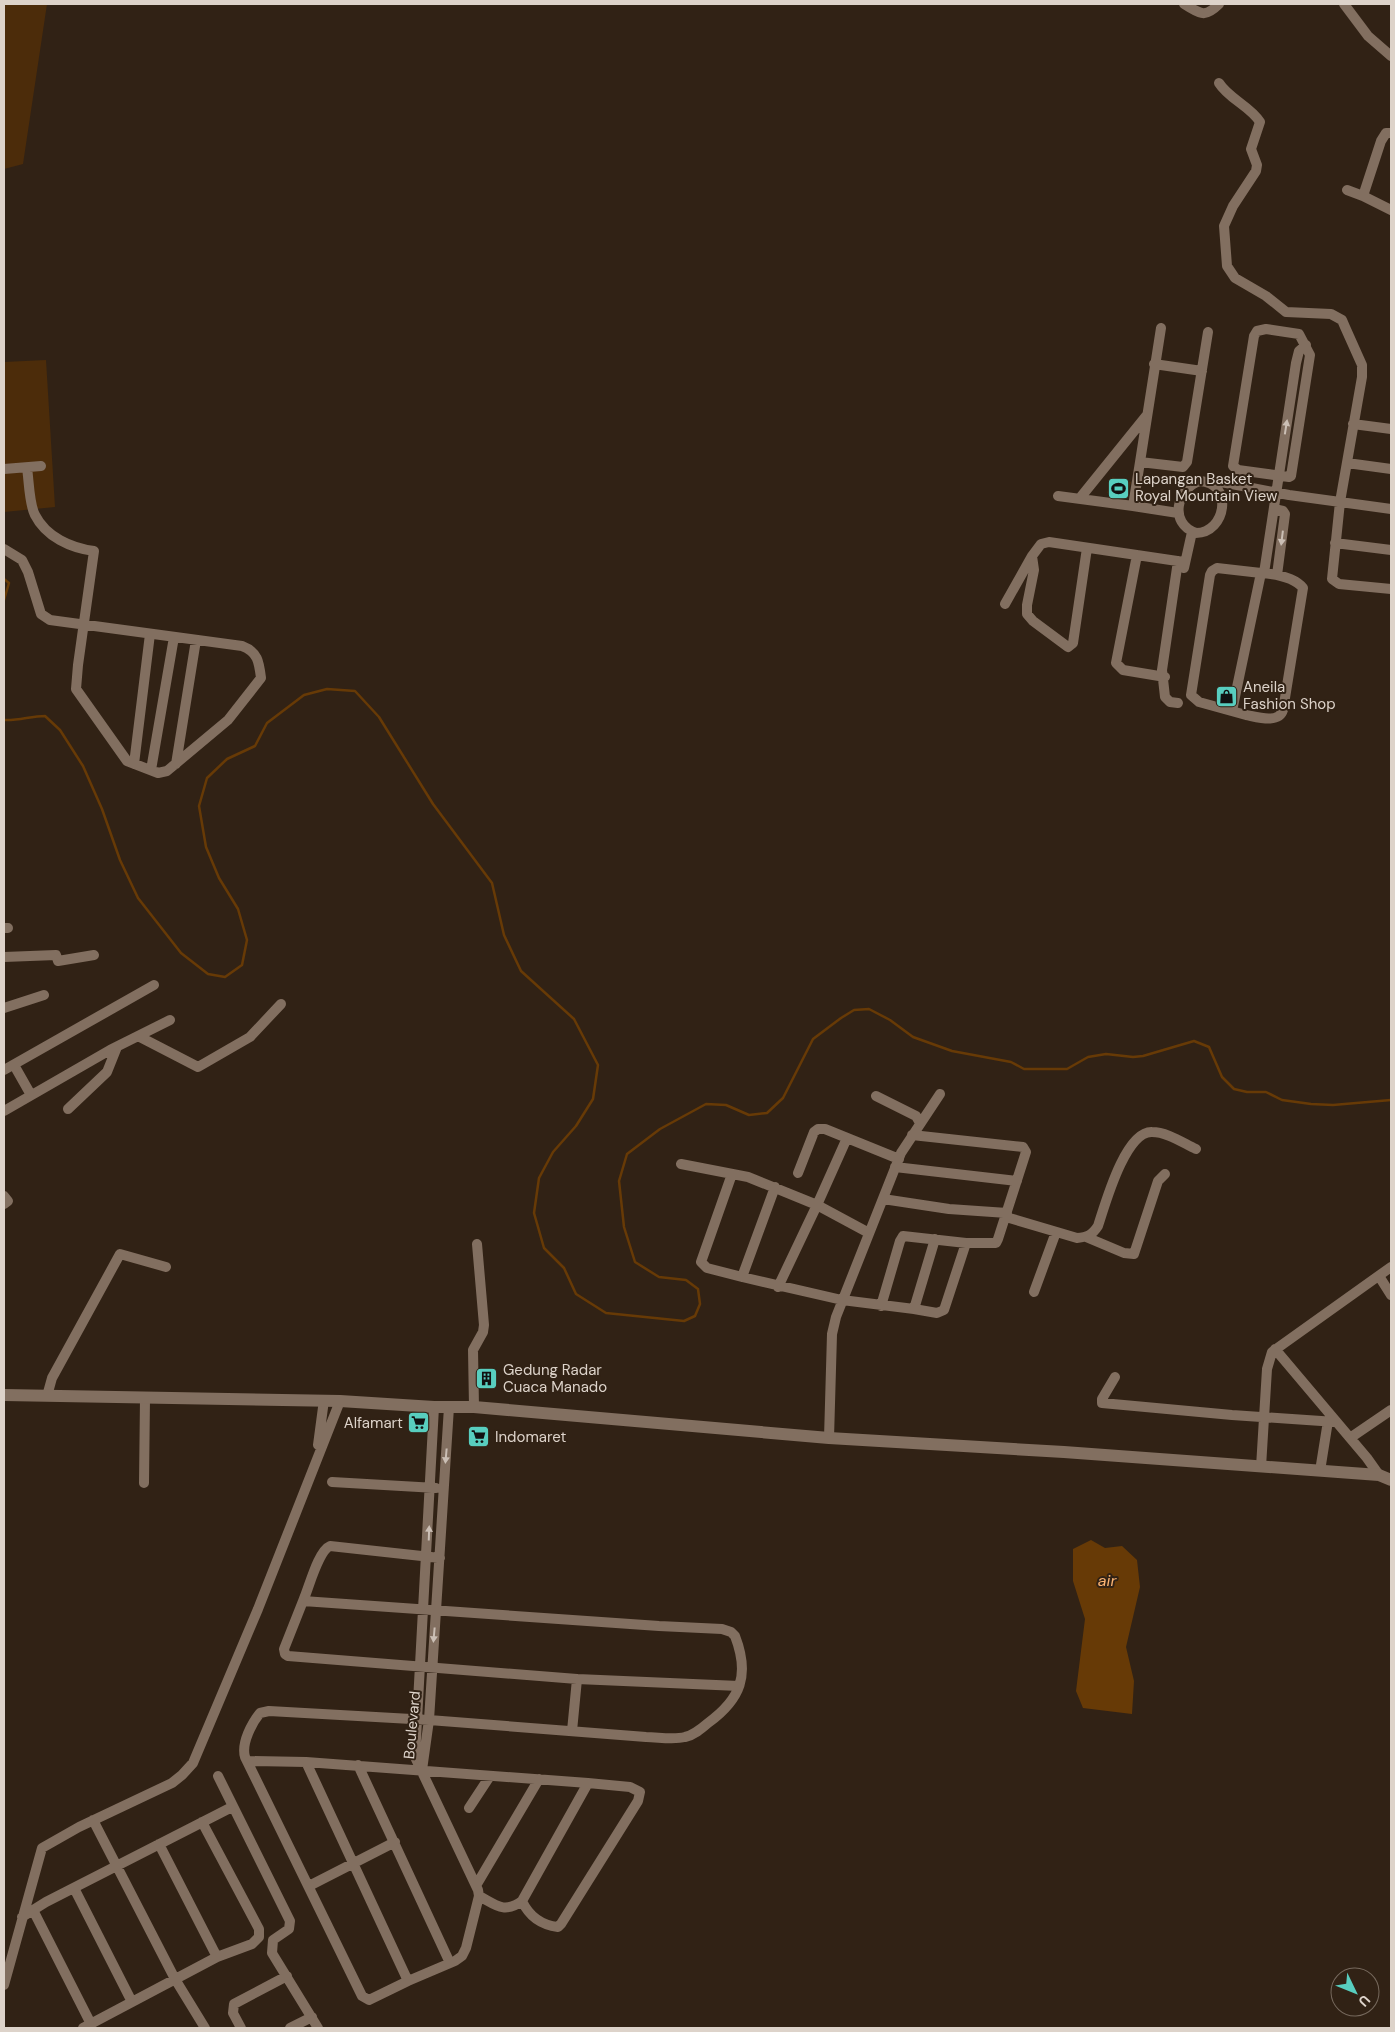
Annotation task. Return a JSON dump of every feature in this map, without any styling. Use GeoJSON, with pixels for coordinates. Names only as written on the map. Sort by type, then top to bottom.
{"type":"FeatureCollection","features":[{"type":"Feature","properties":{"kind":"street"},"geometry":{"type":"LineString","coordinates":[[1184,4],[1202,14],[1210,12],[1218,4]]}},
{"type":"Feature","properties":{"kind":"street"},"geometry":{"type":"LineString","coordinates":[[1344,4],[1368,36],[1391,56]]}},
{"type":"Feature","properties":{"kind":"street"},"geometry":{"type":"LineString","coordinates":[[1352,15],[1357,4]]}},
{"type":"Feature","properties":{"kind":"street"},"geometry":{"type":"LineString","coordinates":[[1219,83],[1228,94],[1246,107],[1260,122],[1252,149],[1257,165],[1256,171],[1233,206],[1224,226],[1227,266],[1235,278],[1266,296],[1286,312],[1331,314],[1342,320],[1362,365],[1362,387],[1353,424],[1340,502],[1333,581],[1340,584],[1391,589]]}},
{"type":"Feature","properties":{"kind":"street"},"geometry":{"type":"LineString","coordinates":[[1364,196],[1381,141],[1386,133],[1391,133]]}},
{"type":"Feature","properties":{"kind":"street"},"geometry":{"type":"LineString","coordinates":[[1347,190],[1364,196],[1391,210]]}},
{"type":"Feature","properties":{"kind":"street"},"geometry":{"type":"LineString","coordinates":[[1133,506],[1161,328]]}},
{"type":"Feature","properties":{"kind":"street"},"geometry":{"type":"LineString","coordinates":[[1232,711],[1263,573],[1274,509],[1296,362],[1300,348],[1306,345],[1302,336],[1297,334],[1259,330],[1254,336],[1233,466],[1238,470],[1279,475]]}},
{"type":"Feature","properties":{"kind":"street"},"geometry":{"type":"LineString","coordinates":[[1140,462],[1185,466],[1208,332]]}},
{"type":"Feature","properties":{"kind":"street"},"geometry":{"type":"LineString","coordinates":[[1154,364],[1202,371]]}},
{"type":"Feature","properties":{"kind":"street"},"geometry":{"type":"LineString","coordinates":[[1080,498],[1148,415]]}},
{"type":"Feature","properties":{"kind":"street"},"geometry":{"type":"LineString","coordinates":[[1353,424],[1391,429]]}},
{"type":"Feature","properties":{"kind":"street"},"geometry":{"type":"LineString","coordinates":[[1347,463],[1391,469]]}},
{"type":"Feature","properties":{"kind":"street"},"geometry":{"type":"LineString","coordinates":[[4,469],[42,466]]}},
{"type":"Feature","properties":{"kind":"street"},"geometry":{"type":"LineString","coordinates":[[4,549],[22,560],[28,572],[41,614],[50,620],[85,626],[242,646],[252,649],[259,659],[261,678],[228,720],[167,771],[158,773],[127,761],[76,689],[78,665],[85,626],[94,551],[61,542],[42,525],[34,514],[27,468]]}},
{"type":"Feature","properties":{"kind":"street"},"geometry":{"type":"LineString","coordinates":[[1211,483],[1220,492],[1221,515],[1210,529],[1200,533],[1192,532],[1183,524],[1178,513],[1182,497],[1190,485],[1200,481],[1221,482],[1391,509]]}},
{"type":"Feature","properties":{"kind":"street"},"geometry":{"type":"LineString","coordinates":[[1058,496],[1178,513]]}},
{"type":"Feature","properties":{"kind":"street"},"geometry":{"type":"LineString","coordinates":[[1274,509],[1283,511],[1285,514],[1277,575]]}},
{"type":"Feature","properties":{"kind":"street"},"geometry":{"type":"LineString","coordinates":[[1178,702],[1170,702],[1165,697],[1164,677],[1170,659],[1181,562],[1192,532]]}},
{"type":"Feature","properties":{"kind":"street"},"geometry":{"type":"LineString","coordinates":[[1005,604],[1038,546],[1045,542],[1181,562]]}},
{"type":"Feature","properties":{"kind":"street"},"geometry":{"type":"LineString","coordinates":[[1335,543],[1391,550]]}},
{"type":"Feature","properties":{"kind":"street"},"geometry":{"type":"LineString","coordinates":[[1032,556],[1034,570],[1027,614],[1033,621],[1069,647],[1073,644],[1087,548]]}},
{"type":"Feature","properties":{"kind":"street"},"geometry":{"type":"LineString","coordinates":[[1136,555],[1116,663],[1123,670],[1164,677]]}},
{"type":"Feature","properties":{"kind":"street"},"geometry":{"type":"LineString","coordinates":[[1217,568],[1277,575],[1296,582],[1301,586],[1303,592],[1280,717],[1253,716],[1198,702],[1191,695],[1212,570],[1217,568]]}},
{"type":"Feature","properties":{"kind":"street"},"geometry":{"type":"LineString","coordinates":[[134,764],[150,634]]}},
{"type":"Feature","properties":{"kind":"street"},"geometry":{"type":"LineString","coordinates":[[151,770],[174,637]]}},
{"type":"Feature","properties":{"kind":"street"},"geometry":{"type":"LineString","coordinates":[[176,764],[196,640]]}},
{"type":"Feature","properties":{"kind":"street"},"geometry":{"type":"LineString","coordinates":[[4,957],[56,955],[58,961],[94,955]]}},
{"type":"Feature","properties":{"kind":"street"},"geometry":{"type":"LineString","coordinates":[[4,1070],[154,985]]}},
{"type":"Feature","properties":{"kind":"street"},"geometry":{"type":"LineString","coordinates":[[4,1008],[44,995]]}},
{"type":"Feature","properties":{"kind":"street"},"geometry":{"type":"LineString","coordinates":[[138,1036],[198,1067],[250,1037],[281,1004]]}},
{"type":"Feature","properties":{"kind":"street"},"geometry":{"type":"LineString","coordinates":[[4,1111],[117,1047],[170,1020]]}},
{"type":"Feature","properties":{"kind":"street"},"geometry":{"type":"LineString","coordinates":[[68,1110],[107,1072],[117,1047]]}},
{"type":"Feature","properties":{"kind":"street"},"geometry":{"type":"LineString","coordinates":[[14,1065],[31,1095]]}},
{"type":"Feature","properties":{"kind":"street"},"geometry":{"type":"LineString","coordinates":[[829,1438],[832,1334],[842,1300],[897,1163],[912,1135],[940,1094]]}},
{"type":"Feature","properties":{"kind":"street"},"geometry":{"type":"LineString","coordinates":[[876,1096],[916,1116],[920,1123]]}},
{"type":"Feature","properties":{"kind":"street"},"geometry":{"type":"LineString","coordinates":[[798,1173],[814,1132],[818,1129],[825,1129],[897,1163],[1017,1181]]}},
{"type":"Feature","properties":{"kind":"street"},"geometry":{"type":"LineString","coordinates":[[883,1199],[1006,1215],[1077,1238],[1086,1237],[1093,1233],[1098,1226],[1126,1152],[1140,1136],[1152,1132],[1169,1136],[1196,1149]]}},
{"type":"Feature","properties":{"kind":"street"},"geometry":{"type":"LineString","coordinates":[[881,1306],[902,1236],[909,1235],[966,1242],[996,1243],[1026,1152],[1024,1147],[912,1135]]}},
{"type":"Feature","properties":{"kind":"street"},"geometry":{"type":"LineString","coordinates":[[778,1287],[847,1138]]}},
{"type":"Feature","properties":{"kind":"street"},"geometry":{"type":"LineString","coordinates":[[681,1164],[748,1177],[816,1205],[869,1233]]}},
{"type":"Feature","properties":{"kind":"street"},"geometry":{"type":"LineString","coordinates":[[732,1174],[701,1262],[707,1268],[778,1287],[842,1300],[937,1313],[945,1309],[966,1242]]}},
{"type":"Feature","properties":{"kind":"street"},"geometry":{"type":"LineString","coordinates":[[1086,1237],[1124,1253],[1134,1254],[1158,1181],[1165,1174]]}},
{"type":"Feature","properties":{"kind":"street"},"geometry":{"type":"LineString","coordinates":[[742,1277],[775,1187]]}},
{"type":"Feature","properties":{"kind":"street"},"geometry":{"type":"LineString","coordinates":[[4,1196],[8,1201],[4,1204]]}},
{"type":"Feature","properties":{"kind":"street"},"geometry":{"type":"LineString","coordinates":[[1034,1292],[1056,1232]]}},
{"type":"Feature","properties":{"kind":"street"},"geometry":{"type":"LineString","coordinates":[[914,1310],[935,1239]]}},
{"type":"Feature","properties":{"kind":"street"},"geometry":{"type":"LineString","coordinates":[[474,1407],[473,1350],[483,1332],[484,1325],[477,1244]]}},
{"type":"Feature","properties":{"kind":"street"},"geometry":{"type":"LineString","coordinates":[[47,1396],[52,1378],[120,1254],[166,1267]]}},
{"type":"Feature","properties":{"kind":"street"},"geometry":{"type":"LineString","coordinates":[[1261,1466],[1267,1369],[1270,1356],[1275,1349],[1391,1267]]}},
{"type":"Feature","properties":{"kind":"street"},"geometry":{"type":"LineString","coordinates":[[1379,1276],[1391,1295]]}},
{"type":"Feature","properties":{"kind":"street"},"geometry":{"type":"LineString","coordinates":[[1275,1349],[1332,1421],[1385,1477]]}},
{"type":"Feature","properties":{"kind":"street"},"geometry":{"type":"LineString","coordinates":[[1115,1377],[1101,1400],[1102,1403],[1332,1421]]}},
{"type":"Feature","properties":{"kind":"street"},"geometry":{"type":"LineString","coordinates":[[4,1395],[324,1400],[434,1407],[474,1407],[829,1438],[1261,1466],[1385,1477]]}},
{"type":"Feature","properties":{"kind":"street"},"geometry":{"type":"LineString","coordinates":[[144,1482],[145,1398]]}},
{"type":"Feature","properties":{"kind":"street"},"geometry":{"type":"LineString","coordinates":[[315,1461],[324,1400]]}},
{"type":"Feature","properties":{"kind":"street"},"geometry":{"type":"LineString","coordinates":[[4,1985],[42,1848],[93,1820],[172,1783],[193,1763],[258,1609],[340,1401]]}},
{"type":"Feature","properties":{"kind":"street","name":"Boulevard"},"geometry":{"type":"LineString","coordinates":[[422,1770],[426,1668],[424,1610],[434,1407]]}},
{"type":"Feature","properties":{"kind":"street","name":"Boulevard"},"geometry":{"type":"LineString","coordinates":[[426,1668],[436,1611],[449,1407]]}},
{"type":"Feature","properties":{"kind":"street"},"geometry":{"type":"LineString","coordinates":[[1350,1438],[1391,1410]]}},
{"type":"Feature","properties":{"kind":"street"},"geometry":{"type":"LineString","coordinates":[[1320,1471],[1332,1421]]}},
{"type":"Feature","properties":{"kind":"street"},"geometry":{"type":"LineString","coordinates":[[332,1482],[443,1489]]}},
{"type":"Feature","properties":{"kind":"street"},"geometry":{"type":"LineString","coordinates":[[440,1558],[326,1547],[321,1554],[283,1652],[286,1655],[426,1668],[576,1679],[739,1686]]}},
{"type":"Feature","properties":{"kind":"street"},"geometry":{"type":"LineString","coordinates":[[304,1601],[727,1630],[734,1636],[742,1668],[734,1700],[722,1713],[699,1731],[686,1737],[646,1737],[424,1719],[263,1711],[256,1718],[243,1748],[247,1761],[362,1996],[369,2000],[450,1963],[464,1954],[479,1896],[477,1884],[422,1770]]}},
{"type":"Feature","properties":{"kind":"street"},"geometry":{"type":"LineString","coordinates":[[572,1731],[576,1679]]}},
{"type":"Feature","properties":{"kind":"street"},"geometry":{"type":"LineString","coordinates":[[247,1761],[306,1762],[538,1779],[635,1788],[640,1792],[640,1797],[561,1924],[552,1926],[534,1918],[522,1901]]}},
{"type":"Feature","properties":{"kind":"street"},"geometry":{"type":"LineString","coordinates":[[306,1762],[408,1981]]}},
{"type":"Feature","properties":{"kind":"street"},"geometry":{"type":"LineString","coordinates":[[358,1766],[450,1963]]}},
{"type":"Feature","properties":{"kind":"street"},"geometry":{"type":"LineString","coordinates":[[218,1776],[290,1921],[288,1929],[273,1940]]}},
{"type":"Feature","properties":{"kind":"street"},"geometry":{"type":"LineString","coordinates":[[470,1808],[490,1776]]}},
{"type":"Feature","properties":{"kind":"street"},"geometry":{"type":"LineString","coordinates":[[477,1884],[538,1779]]}},
{"type":"Feature","properties":{"kind":"street"},"geometry":{"type":"LineString","coordinates":[[479,1896],[506,1908],[522,1901],[588,1783]]}},
{"type":"Feature","properties":{"kind":"street"},"geometry":{"type":"LineString","coordinates":[[22,1918],[33,1910],[116,1865],[232,1807]]}},
{"type":"Feature","properties":{"kind":"street"},"geometry":{"type":"LineString","coordinates":[[93,1820],[175,1979],[205,2028]]}},
{"type":"Feature","properties":{"kind":"street"},"geometry":{"type":"LineString","coordinates":[[202,1822],[260,1932],[269,1935],[273,1940],[272,1953],[318,2028]]}},
{"type":"Feature","properties":{"kind":"street"},"geometry":{"type":"LineString","coordinates":[[309,1886],[394,1842]]}},
{"type":"Feature","properties":{"kind":"street"},"geometry":{"type":"LineString","coordinates":[[159,1844],[217,1957]]}},
{"type":"Feature","properties":{"kind":"street"},"geometry":{"type":"LineString","coordinates":[[74,1888],[132,2002]]}},
{"type":"Feature","properties":{"kind":"street"},"geometry":{"type":"LineString","coordinates":[[33,1910],[87,2026],[217,1957],[252,1944],[259,1937],[260,1932]]}},
{"type":"Feature","properties":{"kind":"street"},"geometry":{"type":"LineString","coordinates":[[241,2028],[233,2013],[234,2004],[287,1976]]}},
{"type":"Feature","properties":{"kind":"street"},"geometry":{"type":"LineString","coordinates":[[290,2028],[312,2017]]}},
{"type":"Feature","properties":{"kind":"shaded area"},"geometry":{"type":"Polygon","coordinates":[[[4,4],[47,4],[23,164],[4,169],[4,4]]]}},
{"type":"Feature","properties":{"kind":"shaded area"},"geometry":{"type":"Polygon","coordinates":[[[46,360],[55,507],[4,512],[4,362],[46,360]]]}},
{"type":"Feature","properties":{"kind":"shaded area","name":"Lapangan Basket Royal Mountain View"},"geometry":{"type":"Polygon","coordinates":[[[1112,477],[1131,482],[1127,497],[1107,493],[1112,477]]]}},
{"type":"Feature","properties":{"kind":"water","name":"air"},"geometry":{"type":"Polygon","coordinates":[[[1091,1540],[1105,1548],[1122,1546],[1137,1560],[1140,1587],[1126,1647],[1134,1681],[1132,1714],[1083,1708],[1076,1691],[1085,1619],[1073,1581],[1073,1549],[1091,1540]]]}},
{"type":"Feature","properties":{"kind":"waterway"},"geometry":{"type":"LineString","coordinates":[[4,579],[9,583],[4,600]]}},
{"type":"Feature","properties":{"kind":"waterway"},"geometry":{"type":"LineString","coordinates":[[4,720],[45,716],[60,730],[83,766],[102,809],[120,860],[138,898],[181,953],[208,974],[225,977],[242,965],[247,940],[238,909],[219,878],[206,847],[199,806],[207,778],[227,759],[255,746],[267,723],[304,695],[327,689],[355,691],[379,717],[433,804],[492,883],[504,935],[521,971],[574,1019],[598,1065],[593,1099],[576,1126],[553,1152],[539,1178],[534,1213],[544,1248],[564,1268],[576,1294],[606,1313],[684,1321],[695,1316],[700,1304],[698,1289],[686,1280],[659,1277],[635,1262],[624,1227],[619,1181],[627,1154],[660,1129],[706,1104],[726,1105],[749,1115],[767,1113],[783,1098],[813,1039],[854,1010],[869,1009],[890,1020],[913,1037],[952,1051],[1011,1062],[1024,1069],[1067,1069],[1088,1057],[1106,1054],[1133,1057],[1143,1056],[1194,1041],[1209,1047],[1222,1077],[1234,1089],[1247,1092],[1266,1092],[1282,1100],[1311,1104],[1333,1105],[1391,1100]]}},
{"type":"Feature","properties":{"kind":"place","name":"Lapangan Basket Royal Mountain View"},"geometry":{"type":"Point","coordinates":[1119,488]}},
{"type":"Feature","properties":{"kind":"place","name":"Aneila Fashion Shop"},"geometry":{"type":"Point","coordinates":[1227,696]}},
{"type":"Feature","properties":{"kind":"place","name":"Gedung Radar Cuaca Manado"},"geometry":{"type":"Point","coordinates":[487,1379]}},
{"type":"Feature","properties":{"kind":"place","name":"Alfamart"},"geometry":{"type":"Point","coordinates":[419,1423]}},
{"type":"Feature","properties":{"kind":"place","name":"Indomaret"},"geometry":{"type":"Point","coordinates":[479,1437]}}]}
